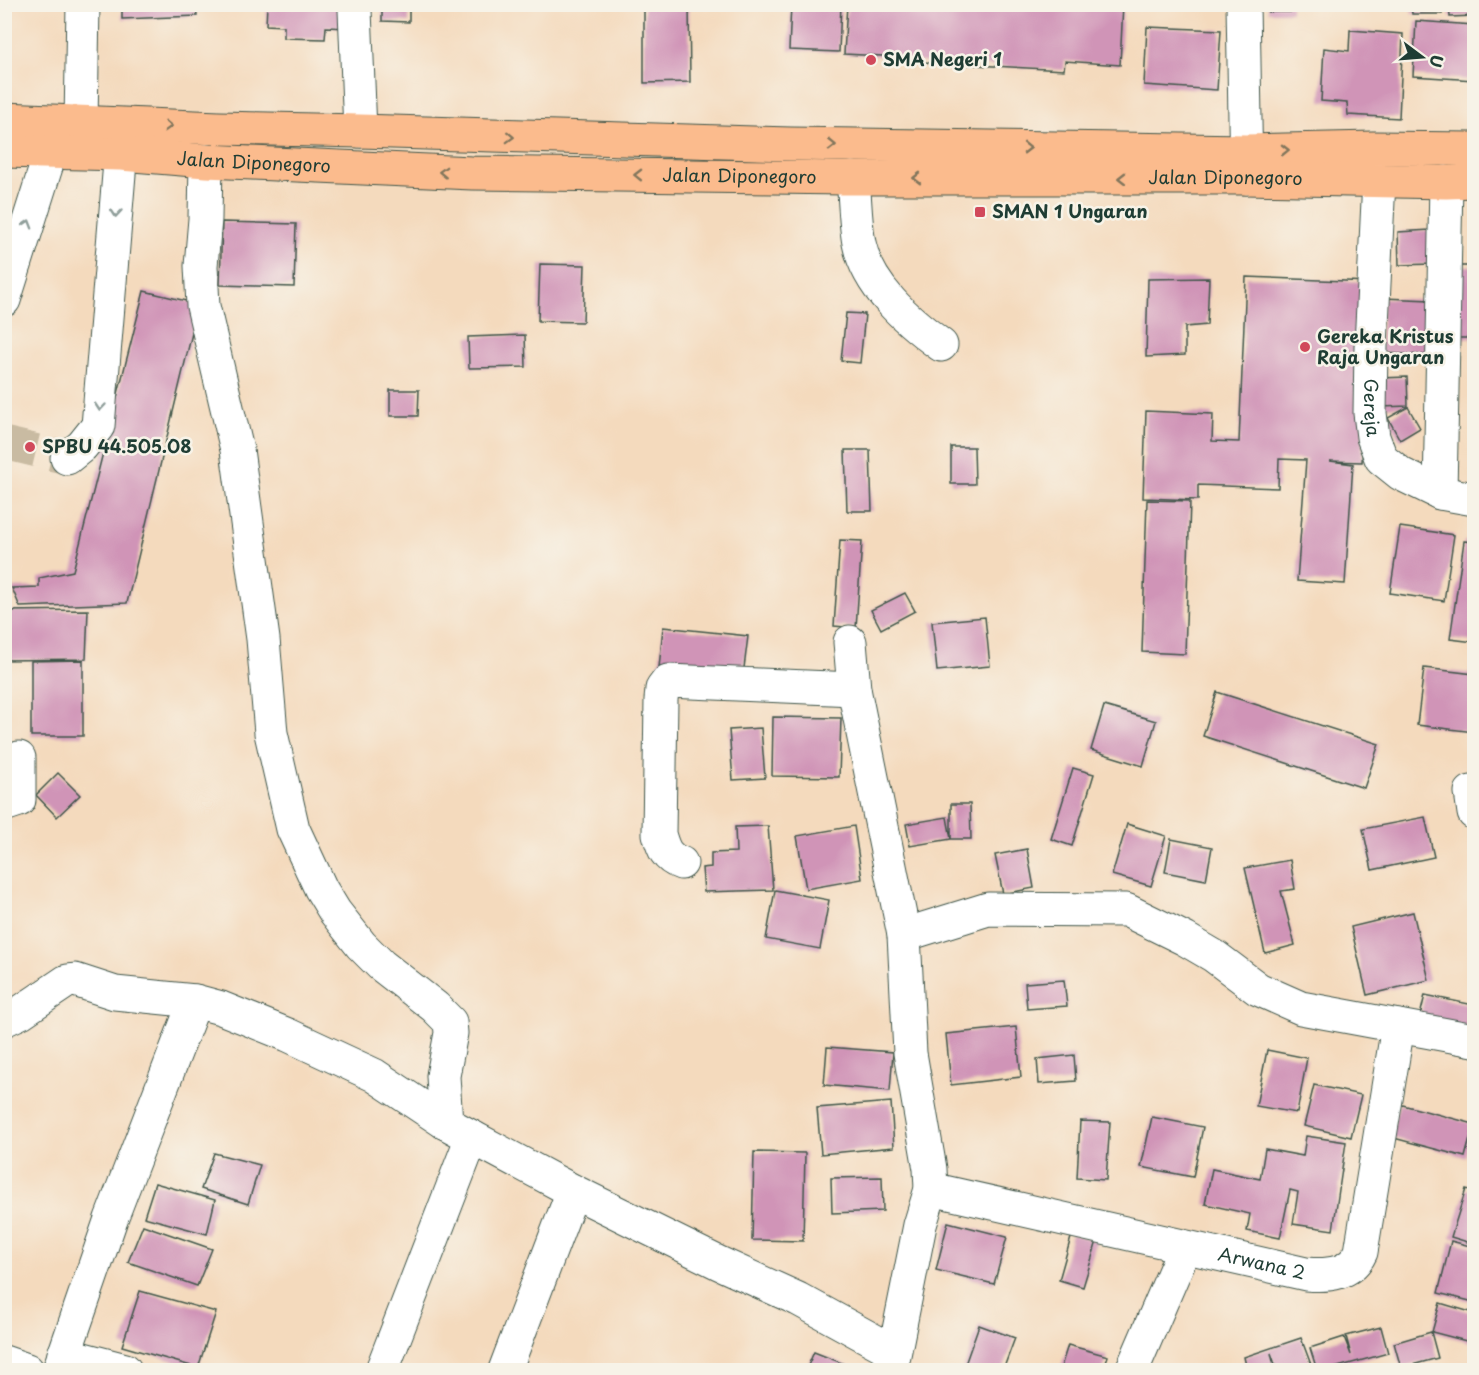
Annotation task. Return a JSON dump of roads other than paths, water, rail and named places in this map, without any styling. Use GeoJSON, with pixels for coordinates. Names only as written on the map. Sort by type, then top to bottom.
{"type":"FeatureCollection","features":[{"type":"Feature","properties":{"kind":"highway","name":"Jalan Diponegoro"},"geometry":{"type":"LineString","coordinates":[[4,119],[122,139],[206,161],[471,173],[853,178],[976,163]]}},
{"type":"Feature","properties":{"kind":"highway","name":"Jalan Diponegoro"},"geometry":{"type":"LineString","coordinates":[[4,151],[63,129]]}},
{"type":"Feature","properties":{"kind":"highway","name":"Jalan Diponegoro"},"geometry":{"type":"LineString","coordinates":[[122,139],[360,130],[791,144],[976,163],[1246,164],[1379,180],[1460,182]]}},
{"type":"Feature","properties":{"kind":"highway"},"geometry":{"type":"LineString","coordinates":[[791,144],[791,177]]}},
{"type":"Feature","properties":{"kind":"highway","name":"Jalan Diponegoro"},"geometry":{"type":"LineString","coordinates":[[1246,164],[1373,148],[1474,149]]}},
{"type":"Feature","properties":{"kind":"street"},"geometry":{"type":"LineString","coordinates":[[63,129],[70,4]]}},
{"type":"Feature","properties":{"kind":"street"},"geometry":{"type":"LineString","coordinates":[[4,300],[63,129],[83,4]]}},
{"type":"Feature","properties":{"kind":"street"},"geometry":{"type":"LineString","coordinates":[[1243,4],[1246,164]]}},
{"type":"Feature","properties":{"kind":"street"},"geometry":{"type":"LineString","coordinates":[[355,10],[360,130]]}},
{"type":"Feature","properties":{"kind":"street"},"geometry":{"type":"LineString","coordinates":[[67,458],[82,446],[99,426],[122,139]]}},
{"type":"Feature","properties":{"kind":"street"},"geometry":{"type":"LineString","coordinates":[[206,161],[206,219],[201,266],[203,306],[237,450],[263,639],[271,733],[293,829],[321,889],[335,912],[361,945],[381,965],[435,1007],[450,1022],[451,1033],[443,1077],[459,1130],[382,1371]]}},
{"type":"Feature","properties":{"kind":"street"},"geometry":{"type":"LineString","coordinates":[[853,178],[859,244],[875,280],[891,302],[912,324],[941,345]]}},
{"type":"Feature","properties":{"kind":"street","name":"Gereja"},"geometry":{"type":"LineString","coordinates":[[1379,180],[1371,346],[1370,412],[1373,437],[1382,458],[1401,474],[1440,493],[1474,499]]}},
{"type":"Feature","properties":{"kind":"street"},"geometry":{"type":"LineString","coordinates":[[1440,493],[1460,182]]}},
{"type":"Feature","properties":{"kind":"street"},"geometry":{"type":"LineString","coordinates":[[4,1020],[21,1012],[67,981],[75,980],[115,993],[195,1001],[221,1008],[288,1035],[374,1075],[459,1130],[573,1191],[798,1299],[892,1361],[920,1225],[931,1189],[930,1169],[910,1053],[904,935],[854,690],[849,642]]}},
{"type":"Feature","properties":{"kind":"street"},"geometry":{"type":"LineString","coordinates":[[681,863],[673,860],[667,854],[659,834],[661,700],[662,689],[668,681],[854,690]]}},
{"type":"Feature","properties":{"kind":"street"},"geometry":{"type":"LineString","coordinates":[[4,805],[19,800],[19,758]]}},
{"type":"Feature","properties":{"kind":"street"},"geometry":{"type":"LineString","coordinates":[[904,935],[988,909],[1126,910],[1160,925],[1214,956],[1258,988],[1301,1008],[1474,1040]]}},
{"type":"Feature","properties":{"kind":"street"},"geometry":{"type":"LineString","coordinates":[[125,1371],[61,1362],[111,1219],[195,1001]]}},
{"type":"Feature","properties":{"kind":"street","name":"Arwana 2"},"geometry":{"type":"LineString","coordinates":[[931,1189],[1306,1274],[1322,1275],[1350,1268],[1361,1252],[1398,1026]]}},
{"type":"Feature","properties":{"kind":"street"},"geometry":{"type":"LineString","coordinates":[[505,1371],[573,1191]]}},
{"type":"Feature","properties":{"kind":"street"},"geometry":{"type":"LineString","coordinates":[[1132,1371],[1185,1247]]}},
{"type":"Feature","properties":{"kind":"street"},"geometry":{"type":"LineString","coordinates":[[4,1362],[27,1371]]}},
{"type":"Feature","properties":{"kind":"tunnel"},"geometry":{"type":"LineString","coordinates":[[4,443],[67,458]]}},
{"type":"Feature","properties":{"kind":"place","name":"SMA Negeri 1"},"geometry":{"type":"Point","coordinates":[871,60]}},
{"type":"Feature","properties":{"kind":"place","name":"SMAN 1 Ungaran"},"geometry":{"type":"Point","coordinates":[980,212]}},
{"type":"Feature","properties":{"kind":"place","name":"Gereka Kristus Raja Ungaran"},"geometry":{"type":"Point","coordinates":[1305,347]}},
{"type":"Feature","properties":{"kind":"place","name":"SPBU 44.505.08"},"geometry":{"type":"Point","coordinates":[30,447]}}]}
